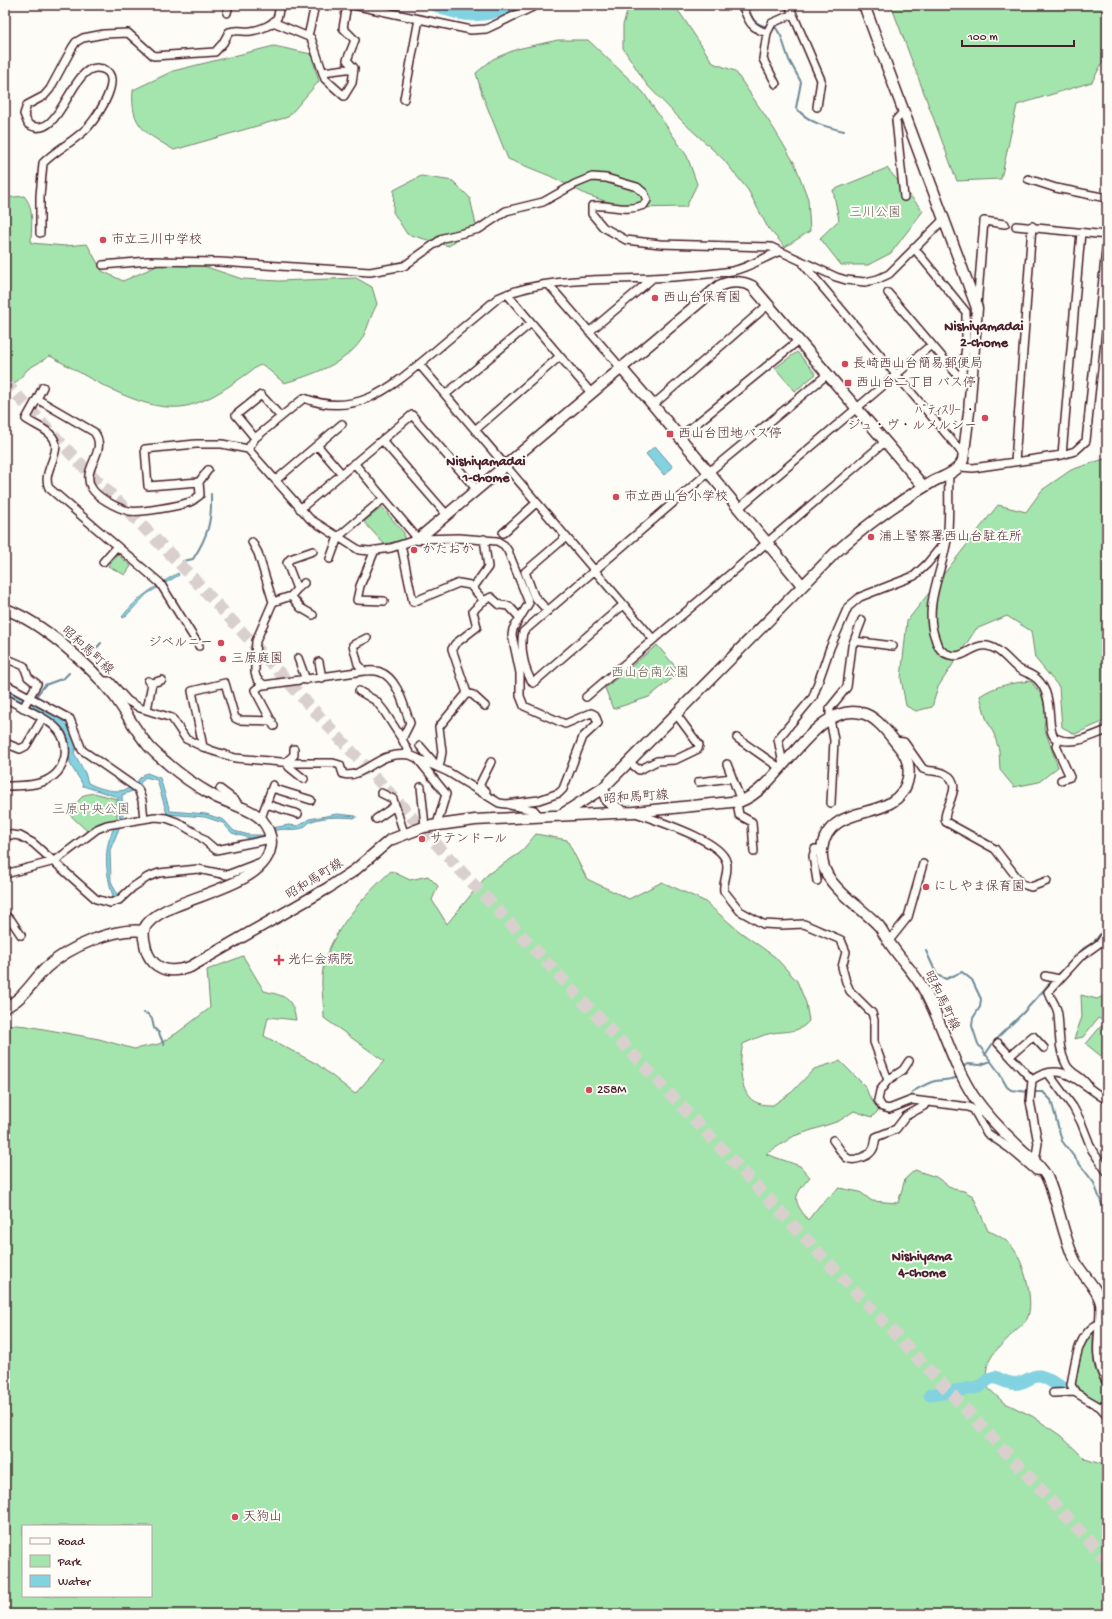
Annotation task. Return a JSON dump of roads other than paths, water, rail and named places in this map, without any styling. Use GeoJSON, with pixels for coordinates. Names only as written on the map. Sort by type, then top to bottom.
{"type":"FeatureCollection","features":[{"type":"Feature","properties":{"kind":"street"},"geometry":{"type":"LineString","coordinates":[[227,13],[229,5]]}},
{"type":"Feature","properties":{"kind":"street"},"geometry":{"type":"LineString","coordinates":[[40,233],[40,196],[43,163],[88,127],[104,102],[111,87],[112,79],[108,74],[99,69],[92,69],[83,76],[56,116],[47,125],[36,127],[28,124],[24,114],[27,105],[44,96],[50,89],[76,42],[95,35],[123,32],[132,36],[154,56],[215,52],[223,43],[229,32],[240,29],[251,31],[265,27],[274,22],[277,18],[279,5]]}},
{"type":"Feature","properties":{"kind":"street"},"geometry":{"type":"LineString","coordinates":[[309,32],[315,5]]}},
{"type":"Feature","properties":{"kind":"street"},"geometry":{"type":"LineString","coordinates":[[274,22],[311,38],[325,79],[344,96],[352,83],[354,68],[347,60],[355,40],[343,28],[347,5]]}},
{"type":"Feature","properties":{"kind":"street"},"geometry":{"type":"LineString","coordinates":[[354,5],[471,30],[486,29],[537,5]]}},
{"type":"Feature","properties":{"kind":"street"},"geometry":{"type":"LineString","coordinates":[[742,5],[751,25],[755,29],[769,28],[793,14]]}},
{"type":"Feature","properties":{"kind":"street"},"geometry":{"type":"LineString","coordinates":[[789,5],[821,80],[817,107]]}},
{"type":"Feature","properties":{"kind":"street"},"geometry":{"type":"LineString","coordinates":[[864,5],[977,308]]}},
{"type":"Feature","properties":{"kind":"street"},"geometry":{"type":"LineString","coordinates":[[404,99],[419,19]]}},
{"type":"Feature","properties":{"kind":"street"},"geometry":{"type":"LineString","coordinates":[[769,28],[763,59],[776,84]]}},
{"type":"Feature","properties":{"kind":"street"},"geometry":{"type":"LineString","coordinates":[[323,72],[354,68]]}},
{"type":"Feature","properties":{"kind":"street"},"geometry":{"type":"LineString","coordinates":[[903,112],[896,120],[904,197]]}},
{"type":"Feature","properties":{"kind":"street"},"geometry":{"type":"LineString","coordinates":[[103,265],[148,261],[220,262],[370,272],[404,266],[443,238],[479,229],[506,211],[543,202],[575,184],[592,177],[612,179],[637,187],[644,193],[647,200],[644,205],[634,209],[624,210],[606,205],[592,206],[592,214],[603,227],[626,240],[660,244],[771,247],[840,279],[866,282],[889,274],[944,219]]}},
{"type":"Feature","properties":{"kind":"street"},"geometry":{"type":"LineString","coordinates":[[1028,179],[1056,188],[1107,198]]}},
{"type":"Feature","properties":{"kind":"street"},"geometry":{"type":"LineString","coordinates":[[960,467],[964,454],[984,221],[1005,224]]}},
{"type":"Feature","properties":{"kind":"street"},"geometry":{"type":"LineString","coordinates":[[1016,226],[1032,226],[1107,235]]}},
{"type":"Feature","properties":{"kind":"street"},"geometry":{"type":"LineString","coordinates":[[1015,462],[1032,226]]}},
{"type":"Feature","properties":{"kind":"street"},"geometry":{"type":"LineString","coordinates":[[1062,455],[1081,232]]}},
{"type":"Feature","properties":{"kind":"street"},"geometry":{"type":"LineString","coordinates":[[561,815],[603,788],[802,585],[851,539],[924,487],[960,467],[973,468],[1062,455],[1075,451],[1086,441],[1103,304],[1107,240]]}},
{"type":"Feature","properties":{"kind":"street"},"geometry":{"type":"LineString","coordinates":[[888,293],[960,378],[962,375],[966,347],[966,312],[914,248]]}},
{"type":"Feature","properties":{"kind":"street"},"geometry":{"type":"LineString","coordinates":[[248,449],[255,438],[280,416],[304,398],[312,402],[340,405],[372,397],[390,388],[498,298],[506,294],[525,288],[600,279],[653,278],[734,270],[780,251]]}},
{"type":"Feature","properties":{"kind":"street"},"geometry":{"type":"LineString","coordinates":[[802,262],[964,454]]}},
{"type":"Feature","properties":{"kind":"street"},"geometry":{"type":"LineString","coordinates":[[734,270],[734,282]]}},
{"type":"Feature","properties":{"kind":"street"},"geometry":{"type":"LineString","coordinates":[[589,332],[653,278]]}},
{"type":"Feature","properties":{"kind":"street"},"geometry":{"type":"LineString","coordinates":[[418,539],[719,286],[734,282],[752,286],[769,304],[924,487]]}},
{"type":"Feature","properties":{"kind":"street"},"geometry":{"type":"LineString","coordinates":[[549,285],[710,472],[802,585]]}},
{"type":"Feature","properties":{"kind":"street"},"geometry":{"type":"LineString","coordinates":[[506,294],[592,394]]}},
{"type":"Feature","properties":{"kind":"street"},"geometry":{"type":"LineString","coordinates":[[653,405],[769,304]]}},
{"type":"Feature","properties":{"kind":"street"},"geometry":{"type":"LineString","coordinates":[[446,394],[531,323]]}},
{"type":"Feature","properties":{"kind":"street"},"geometry":{"type":"LineString","coordinates":[[680,437],[799,340]]}},
{"type":"Feature","properties":{"kind":"street"},"geometry":{"type":"LineString","coordinates":[[739,508],[931,345]]}},
{"type":"Feature","properties":{"kind":"street"},"geometry":{"type":"LineString","coordinates":[[475,430],[559,357]]}},
{"type":"Feature","properties":{"kind":"street"},"geometry":{"type":"LineString","coordinates":[[419,364],[446,394],[623,606],[653,639]]}},
{"type":"Feature","properties":{"kind":"street"},"geometry":{"type":"LineString","coordinates":[[623,606],[533,683],[528,676],[521,640],[523,632],[710,472],[828,374]]}},
{"type":"Feature","properties":{"kind":"street"},"geometry":{"type":"LineString","coordinates":[[43,387],[26,419],[51,435],[55,442],[56,456],[49,468],[46,478],[49,488],[160,583],[199,646]]}},
{"type":"Feature","properties":{"kind":"street"},"geometry":{"type":"LineString","coordinates":[[255,438],[236,416],[261,395],[280,416]]}},
{"type":"Feature","properties":{"kind":"street"},"geometry":{"type":"LineString","coordinates":[[37,399],[96,435],[99,447],[88,481],[94,492],[128,511],[138,511],[190,502],[200,495],[199,482],[208,470]]}},
{"type":"Feature","properties":{"kind":"street"},"geometry":{"type":"LineString","coordinates":[[300,510],[412,415],[476,489]]}},
{"type":"Feature","properties":{"kind":"street"},"geometry":{"type":"LineString","coordinates":[[276,480],[342,424]]}},
{"type":"Feature","properties":{"kind":"street"},"geometry":{"type":"LineString","coordinates":[[382,440],[447,514]]}},
{"type":"Feature","properties":{"kind":"street"},"geometry":{"type":"LineString","coordinates":[[586,697],[886,442]]}},
{"type":"Feature","properties":{"kind":"street"},"geometry":{"type":"LineString","coordinates":[[199,482],[148,486],[145,449],[196,444],[222,444],[248,449],[300,510],[321,527],[360,550],[375,550],[401,545],[418,539],[484,539],[497,541],[504,546],[508,551],[528,603],[513,629],[512,635],[520,673],[520,696],[524,706],[565,724],[591,713],[595,715],[598,723],[583,737],[566,784],[559,793],[539,800],[506,804]]}},
{"type":"Feature","properties":{"kind":"street"},"geometry":{"type":"LineString","coordinates":[[317,445],[342,474]]}},
{"type":"Feature","properties":{"kind":"street"},"geometry":{"type":"LineString","coordinates":[[354,464],[418,539]]}},
{"type":"Feature","properties":{"kind":"street"},"geometry":{"type":"LineString","coordinates":[[949,474],[947,540],[933,591],[930,625],[937,644],[942,651],[949,655],[956,656],[982,645],[988,646],[1005,656],[1016,667],[1036,678],[1044,687],[1048,698],[1052,736],[1066,742],[1074,742],[1107,730]]}},
{"type":"Feature","properties":{"kind":"street"},"geometry":{"type":"LineString","coordinates":[[330,559],[338,537],[383,499]]}},
{"type":"Feature","properties":{"kind":"street"},"geometry":{"type":"LineString","coordinates":[[503,533],[536,503]]}},
{"type":"Feature","properties":{"kind":"street"},"geometry":{"type":"LineString","coordinates":[[548,611],[534,596],[525,572],[566,537]]}},
{"type":"Feature","properties":{"kind":"street"},"geometry":{"type":"LineString","coordinates":[[473,588],[488,567],[484,539]]}},
{"type":"Feature","properties":{"kind":"street"},"geometry":{"type":"LineString","coordinates":[[782,766],[778,739],[813,697],[833,642],[848,607],[860,597],[900,583],[914,576],[927,564],[947,540]]}},
{"type":"Feature","properties":{"kind":"street"},"geometry":{"type":"LineString","coordinates":[[252,542],[258,553],[273,602],[256,641],[255,673],[263,684]]}},
{"type":"Feature","properties":{"kind":"street"},"geometry":{"type":"LineString","coordinates":[[401,545],[413,602],[459,583],[470,585],[484,601]]}},
{"type":"Feature","properties":{"kind":"street"},"geometry":{"type":"LineString","coordinates":[[103,562],[117,546]]}},
{"type":"Feature","properties":{"kind":"street"},"geometry":{"type":"LineString","coordinates":[[375,550],[360,586],[357,600],[384,601]]}},
{"type":"Feature","properties":{"kind":"street"},"geometry":{"type":"LineString","coordinates":[[296,589],[286,562],[290,559],[313,551]]}},
{"type":"Feature","properties":{"kind":"street"},"geometry":{"type":"LineString","coordinates":[[273,602],[291,596],[296,589],[304,583]]}},
{"type":"Feature","properties":{"kind":"street"},"geometry":{"type":"LineString","coordinates":[[291,596],[301,608],[313,615]]}},
{"type":"Feature","properties":{"kind":"street"},"geometry":{"type":"LineString","coordinates":[[467,693],[452,649],[455,644],[477,627],[473,611],[491,597],[500,605],[509,606],[520,618]]}},
{"type":"Feature","properties":{"kind":"street","name":"昭和馬町線"},"geometry":{"type":"LineString","coordinates":[[5,609],[18,614],[53,637],[102,681],[148,746],[170,766],[214,796],[261,818]]}},
{"type":"Feature","properties":{"kind":"street"},"geometry":{"type":"LineString","coordinates":[[831,803],[834,740],[830,718],[830,708],[847,687],[854,641],[862,620]]}},
{"type":"Feature","properties":{"kind":"street"},"geometry":{"type":"LineString","coordinates":[[364,671],[358,664],[353,645],[367,638]]}},
{"type":"Feature","properties":{"kind":"street"},"geometry":{"type":"LineString","coordinates":[[854,641],[893,646]]}},
{"type":"Feature","properties":{"kind":"street"},"geometry":{"type":"LineString","coordinates":[[5,658],[24,666],[28,677],[37,684],[30,699],[23,708]]}},
{"type":"Feature","properties":{"kind":"street"},"geometry":{"type":"LineString","coordinates":[[298,658],[306,680]]}},
{"type":"Feature","properties":{"kind":"street"},"geometry":{"type":"LineString","coordinates":[[319,662],[322,678]]}},
{"type":"Feature","properties":{"kind":"street"},"geometry":{"type":"LineString","coordinates":[[203,747],[192,691],[225,683],[235,718],[239,720],[273,724],[255,690],[263,684],[322,678],[364,671],[375,671],[384,674],[398,692],[410,723],[402,739]]}},
{"type":"Feature","properties":{"kind":"street"},"geometry":{"type":"LineString","coordinates":[[147,710],[150,682],[162,680]]}},
{"type":"Feature","properties":{"kind":"street"},"geometry":{"type":"LineString","coordinates":[[102,681],[110,681],[128,701],[147,710],[172,718],[186,738],[203,747],[235,758],[338,764],[343,774],[348,775],[370,766],[386,757],[394,755],[410,755],[438,768],[499,803],[534,810],[539,816]]}},
{"type":"Feature","properties":{"kind":"street"},"geometry":{"type":"LineString","coordinates":[[5,684],[30,699],[67,717],[73,722],[78,744],[82,750],[138,789],[142,800],[144,819]]}},
{"type":"Feature","properties":{"kind":"street"},"geometry":{"type":"LineString","coordinates":[[359,692],[376,701],[402,739],[406,751],[410,755]]}},
{"type":"Feature","properties":{"kind":"street"},"geometry":{"type":"LineString","coordinates":[[467,693],[473,695],[485,706]]}},
{"type":"Feature","properties":{"kind":"street"},"geometry":{"type":"LineString","coordinates":[[438,768],[442,752],[439,727],[467,693]]}},
{"type":"Feature","properties":{"kind":"street"},"geometry":{"type":"LineString","coordinates":[[5,698],[58,730],[63,738],[65,751],[59,771],[48,780],[33,786],[5,786]]}},
{"type":"Feature","properties":{"kind":"street"},"geometry":{"type":"LineString","coordinates":[[739,801],[750,796],[830,718],[844,713],[858,712],[867,715],[894,741],[904,753],[909,771],[908,779],[900,794],[888,805],[838,822],[828,833],[821,850],[815,849],[813,856],[817,881]]}},
{"type":"Feature","properties":{"kind":"street"},"geometry":{"type":"LineString","coordinates":[[628,762],[639,770],[657,761],[675,760],[698,749],[699,745],[676,714]]}},
{"type":"Feature","properties":{"kind":"street"},"geometry":{"type":"LineString","coordinates":[[5,743],[20,749],[26,746],[42,719]]}},
{"type":"Feature","properties":{"kind":"street"},"geometry":{"type":"LineString","coordinates":[[737,738],[782,766]]}},
{"type":"Feature","properties":{"kind":"street"},"geometry":{"type":"LineString","coordinates":[[1058,739],[1056,746],[1070,777],[1061,780]]}},
{"type":"Feature","properties":{"kind":"street"},"geometry":{"type":"LineString","coordinates":[[894,741],[904,742],[923,769],[946,774],[951,779],[954,788],[953,796],[944,816],[946,822],[995,849],[1022,884],[1032,887],[1047,881]]}},
{"type":"Feature","properties":{"kind":"street"},"geometry":{"type":"LineString","coordinates":[[420,746],[438,768]]}},
{"type":"Feature","properties":{"kind":"street"},"geometry":{"type":"LineString","coordinates":[[286,762],[294,755],[294,749]]}},
{"type":"Feature","properties":{"kind":"street"},"geometry":{"type":"LineString","coordinates":[[417,758],[446,794],[437,824]]}},
{"type":"Feature","properties":{"kind":"street"},"geometry":{"type":"LineString","coordinates":[[286,762],[289,767],[304,779]]}},
{"type":"Feature","properties":{"kind":"street"},"geometry":{"type":"LineString","coordinates":[[487,797],[489,792],[479,786],[491,762]]}},
{"type":"Feature","properties":{"kind":"street"},"geometry":{"type":"LineString","coordinates":[[727,764],[739,801],[739,815],[752,822],[754,852]]}},
{"type":"Feature","properties":{"kind":"street"},"geometry":{"type":"LineString","coordinates":[[698,782],[732,778]]}},
{"type":"Feature","properties":{"kind":"street"},"geometry":{"type":"LineString","coordinates":[[5,1007],[17,1000],[47,967],[69,951],[120,932],[133,929],[144,931],[148,924],[155,918],[172,909],[249,876],[265,860],[270,849],[270,839],[261,818],[272,787],[311,800]]}},
{"type":"Feature","properties":{"kind":"street"},"geometry":{"type":"LineString","coordinates":[[421,787],[425,826]]}},
{"type":"Feature","properties":{"kind":"street"},"geometry":{"type":"LineString","coordinates":[[603,788],[607,801],[629,812],[697,837],[721,851],[727,863],[724,891],[744,914],[769,925],[804,924],[841,940],[846,952],[842,967],[846,982],[850,991],[872,1013],[874,1020],[874,1042],[888,1080]]}},
{"type":"Feature","properties":{"kind":"street"},"geometry":{"type":"LineString","coordinates":[[220,790],[236,801],[237,806]]}},
{"type":"Feature","properties":{"kind":"street"},"geometry":{"type":"LineString","coordinates":[[381,793],[393,799],[404,833]]}},
{"type":"Feature","properties":{"kind":"street","name":"昭和馬町線"},"geometry":{"type":"LineString","coordinates":[[144,931],[145,948],[151,960],[161,968],[174,971],[190,967],[328,888],[355,870],[390,840],[404,833],[425,826],[539,816],[629,812],[739,801]]}},
{"type":"Feature","properties":{"kind":"street"},"geometry":{"type":"LineString","coordinates":[[266,804],[298,814]]}},
{"type":"Feature","properties":{"kind":"street"},"geometry":{"type":"LineString","coordinates":[[376,819],[395,806]]}},
{"type":"Feature","properties":{"kind":"street"},"geometry":{"type":"LineString","coordinates":[[5,874],[56,861],[97,830],[106,825],[144,819],[166,818],[177,822],[197,834],[216,850],[270,839]]}},
{"type":"Feature","properties":{"kind":"street"},"geometry":{"type":"LineString","coordinates":[[5,834],[20,836],[34,843],[56,861],[96,899],[110,903],[119,900],[133,887],[148,877],[159,873],[198,869],[227,875],[265,860]]}},
{"type":"Feature","properties":{"kind":"street","name":"昭和馬町線"},"geometry":{"type":"LineString","coordinates":[[821,850],[824,867],[828,877],[840,892],[881,928],[888,942],[908,965],[924,989],[961,1072],[973,1095],[988,1116],[1044,1172],[1054,1196],[1075,1262],[1100,1299],[1099,1361],[1107,1380]]}},
{"type":"Feature","properties":{"kind":"street"},"geometry":{"type":"LineString","coordinates":[[888,942],[908,917],[922,864]]}},
{"type":"Feature","properties":{"kind":"street"},"geometry":{"type":"LineString","coordinates":[[5,916],[11,920],[21,935]]}},
{"type":"Feature","properties":{"kind":"street"},"geometry":{"type":"LineString","coordinates":[[1107,931],[1101,942],[1080,957],[1048,992],[1058,1013],[1059,1043],[1067,1067],[1084,1080],[1095,1093],[1107,1100]]}},
{"type":"Feature","properties":{"kind":"street"},"geometry":{"type":"LineString","coordinates":[[1048,977],[1059,979]]}},
{"type":"Feature","properties":{"kind":"street"},"geometry":{"type":"LineString","coordinates":[[1010,1056],[1033,1036],[1044,1048]]}},
{"type":"Feature","properties":{"kind":"street"},"geometry":{"type":"LineString","coordinates":[[998,1042],[1032,1080]]}},
{"type":"Feature","properties":{"kind":"street"},"geometry":{"type":"LineString","coordinates":[[909,1061],[903,1070],[888,1080],[880,1091],[878,1100],[882,1107],[889,1109],[912,1100],[969,1107],[974,1110],[987,1133],[1010,1148],[1036,1172],[1044,1172]]}},
{"type":"Feature","properties":{"kind":"street"},"geometry":{"type":"LineString","coordinates":[[1032,1080],[1054,1072],[1074,1077],[1088,1086]]}},
{"type":"Feature","properties":{"kind":"street"},"geometry":{"type":"LineString","coordinates":[[1048,1073],[1073,1107],[1081,1122],[1092,1150],[1107,1172]]}},
{"type":"Feature","properties":{"kind":"street"},"geometry":{"type":"LineString","coordinates":[[1032,1080],[1030,1092],[1032,1120],[1038,1143],[1035,1162]]}},
{"type":"Feature","properties":{"kind":"street"},"geometry":{"type":"LineString","coordinates":[[833,1140],[848,1158],[853,1160],[864,1156],[870,1153],[874,1148],[876,1137],[896,1128],[906,1116],[924,1106],[926,1102]]}},
{"type":"Feature","properties":{"kind":"street"},"geometry":{"type":"LineString","coordinates":[[1075,1392],[1071,1385],[1081,1342],[1094,1326],[1100,1324]]}},
{"type":"Feature","properties":{"kind":"street"},"geometry":{"type":"LineString","coordinates":[[1053,1393],[1075,1392],[1104,1406],[1107,1415]]}},
{"type":"Feature","properties":{"kind":"water"},"geometry":{"type":"Polygon","coordinates":[[[655,446],[673,467],[664,475],[646,454],[655,446]]]}},
{"type":"Feature","properties":{"kind":"water"},"geometry":{"type":"Polygon","coordinates":[[[178,573],[179,575],[147,594],[124,618],[122,617],[134,604],[155,587],[178,573]]]}},
{"type":"Feature","properties":{"kind":"water"},"geometry":{"type":"Polygon","coordinates":[[[5,686],[69,721],[77,746],[74,753],[85,773],[88,783],[104,789],[121,791],[133,786],[142,776],[147,773],[160,778],[170,811],[206,814],[224,820],[234,831],[249,835],[263,835],[264,838],[249,838],[232,833],[223,823],[205,817],[167,814],[157,780],[145,777],[135,790],[122,795],[123,819],[110,850],[111,881],[118,896],[114,899],[108,879],[106,858],[110,838],[114,828],[120,820],[118,797],[83,786],[71,765],[68,739],[65,731],[47,716],[5,693],[5,686]]]}},
{"type":"Feature","properties":{"kind":"water"},"geometry":{"type":"Polygon","coordinates":[[[337,814],[356,816],[356,818],[323,818],[312,821],[298,829],[273,831],[272,828],[289,825],[298,826],[309,819],[337,814]]]}},
{"type":"Feature","properties":{"kind":"waterway"},"geometry":{"type":"LineString","coordinates":[[436,5],[456,12],[474,15],[493,12],[512,5]]}},
{"type":"Feature","properties":{"kind":"waterway"},"geometry":{"type":"LineString","coordinates":[[747,5],[754,20],[759,24],[768,27]]}},
{"type":"Feature","properties":{"kind":"waterway"},"geometry":{"type":"LineString","coordinates":[[773,28],[776,28],[781,36],[789,60],[801,82],[796,108],[812,121],[844,131]]}},
{"type":"Feature","properties":{"kind":"waterway"},"geometry":{"type":"LineString","coordinates":[[180,570],[183,561],[193,559],[206,535],[211,512],[211,494]]}},
{"type":"Feature","properties":{"kind":"waterway"},"geometry":{"type":"LineString","coordinates":[[86,660],[101,643]]}},
{"type":"Feature","properties":{"kind":"waterway"},"geometry":{"type":"LineString","coordinates":[[34,699],[45,685],[64,678],[69,673]]}},
{"type":"Feature","properties":{"kind":"waterway"},"geometry":{"type":"LineString","coordinates":[[1056,977],[1084,948],[1094,942],[1107,926]]}},
{"type":"Feature","properties":{"kind":"waterway"},"geometry":{"type":"LineString","coordinates":[[926,951],[937,975],[946,979],[962,972],[972,980],[981,999],[980,1007],[973,1018],[972,1026],[978,1044],[998,1071],[1007,1087],[1011,1090],[1029,1092]]}},
{"type":"Feature","properties":{"kind":"waterway"},"geometry":{"type":"LineString","coordinates":[[998,1037],[1022,1014],[1053,980]]}},
{"type":"Feature","properties":{"kind":"waterway"},"geometry":{"type":"LineString","coordinates":[[144,1013],[148,1014],[152,1019],[154,1028],[159,1033],[164,1045]]}},
{"type":"Feature","properties":{"kind":"waterway"},"geometry":{"type":"LineString","coordinates":[[985,1055],[993,1043]]}},
{"type":"Feature","properties":{"kind":"waterway"},"geometry":{"type":"LineString","coordinates":[[962,1067],[968,1064],[980,1065],[991,1061]]}},
{"type":"Feature","properties":{"kind":"waterway"},"geometry":{"type":"LineString","coordinates":[[911,1097],[912,1092],[929,1083],[958,1077]]}},
{"type":"Feature","properties":{"kind":"waterway"},"geometry":{"type":"LineString","coordinates":[[1033,1092],[1043,1092],[1051,1100],[1062,1141],[1094,1183],[1107,1218]]}},
{"type":"Feature","properties":{"kind":"waterway"},"geometry":{"type":"LineString","coordinates":[[930,1395],[979,1387],[989,1379],[995,1377],[1008,1382],[1019,1383],[1035,1376],[1040,1376],[1068,1390]]}},
{"type":"Feature","properties":{"kind":"tunnel"},"geometry":{"type":"LineString","coordinates":[[5,382],[73,456],[181,565],[462,872],[1107,1560]]}},
{"type":"Feature","properties":{"kind":"place","name":"市立三川中学校"},"geometry":{"type":"Point","coordinates":[103,240]}},
{"type":"Feature","properties":{"kind":"place","name":"西山台保育園"},"geometry":{"type":"Point","coordinates":[655,298]}},
{"type":"Feature","properties":{"kind":"place","name":"長崎西山台簡易郵便局"},"geometry":{"type":"Point","coordinates":[845,364]}},
{"type":"Feature","properties":{"kind":"place","name":"西山台二丁目 バス停"},"geometry":{"type":"Point","coordinates":[848,383]}},
{"type":"Feature","properties":{"kind":"place","name":"ﾊﾟﾃｨｽﾘｰ ・ ジュ・ヴ・ルメルシー"},"geometry":{"type":"Point","coordinates":[985,418]}},
{"type":"Feature","properties":{"kind":"place","name":"西山台団地バス停"},"geometry":{"type":"Point","coordinates":[670,434]}},
{"type":"Feature","properties":{"kind":"place","name":"市立西山台小学校"},"geometry":{"type":"Point","coordinates":[616,497]}},
{"type":"Feature","properties":{"kind":"place","name":"浦上警察署西山台駐在所"},"geometry":{"type":"Point","coordinates":[871,537]}},
{"type":"Feature","properties":{"kind":"place","name":"かたおか"},"geometry":{"type":"Point","coordinates":[414,550]}},
{"type":"Feature","properties":{"kind":"place","name":"ジベルニー"},"geometry":{"type":"Point","coordinates":[221,643]}},
{"type":"Feature","properties":{"kind":"place","name":"三原庭園"},"geometry":{"type":"Point","coordinates":[223,659]}},
{"type":"Feature","properties":{"kind":"place","name":"サテンドール"},"geometry":{"type":"Point","coordinates":[422,839]}},
{"type":"Feature","properties":{"kind":"place","name":"にしやま保育園"},"geometry":{"type":"Point","coordinates":[926,887]}},
{"type":"Feature","properties":{"kind":"place","name":"光仁会病院"},"geometry":{"type":"Point","coordinates":[279,960]}},
{"type":"Feature","properties":{"kind":"place","name":"258M"},"geometry":{"type":"Point","coordinates":[589,1090]}},
{"type":"Feature","properties":{"kind":"place","name":"天狗山"},"geometry":{"type":"Point","coordinates":[235,1517]}},
{"type":"Feature","properties":{"kind":"district","name":"Nishiyamadai 2-chome"},"geometry":{"type":"Point","coordinates":[984,336]}},
{"type":"Feature","properties":{"kind":"district","name":"Nishiyamadai 1-chome"},"geometry":{"type":"Point","coordinates":[486,470]}},
{"type":"Feature","properties":{"kind":"district","name":"Nishiyama 4-chome"},"geometry":{"type":"Point","coordinates":[922,1266]}},
{"type":"Feature","properties":{"kind":"park label","name":"三川公園"},"geometry":{"type":"Point","coordinates":[875,213]}},
{"type":"Feature","properties":{"kind":"park label","name":"西山台南公園"},"geometry":{"type":"Point","coordinates":[650,673]}},
{"type":"Feature","properties":{"kind":"park label","name":"三原中央公園"},"geometry":{"type":"Point","coordinates":[91,810]}}]}
